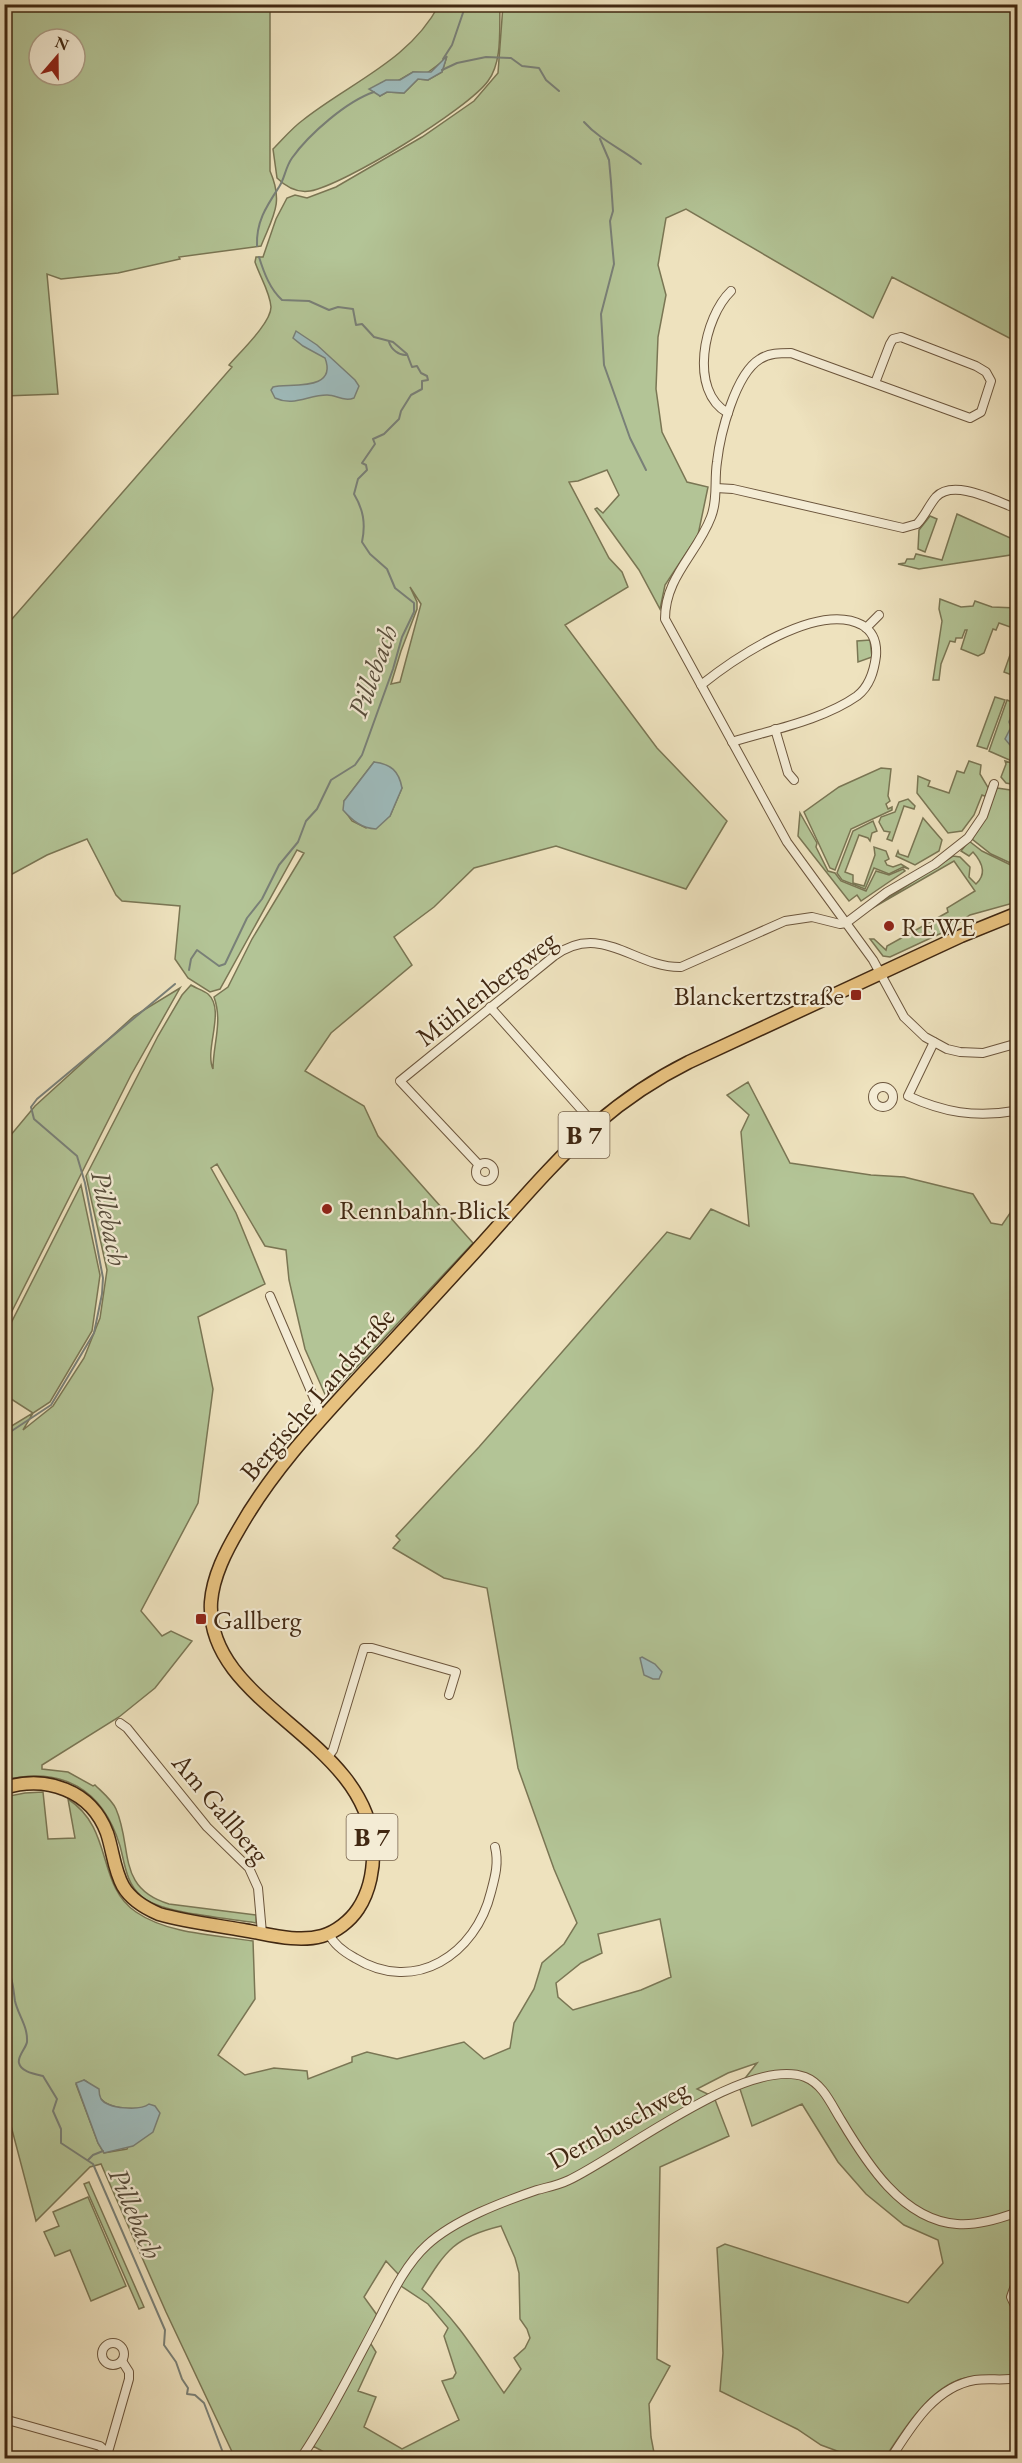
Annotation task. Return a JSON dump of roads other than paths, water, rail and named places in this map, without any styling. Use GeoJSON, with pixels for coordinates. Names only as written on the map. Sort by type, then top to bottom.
{"type":"FeatureCollection","features":[{"type":"Feature","properties":{"kind":"main road","name":"Bergische Landstraße"},"geometry":{"type":"LineString","coordinates":[[329,1934],[348,1921],[359,1907],[369,1884],[373,1855],[371,1831],[362,1803],[350,1782],[327,1757],[262,1699],[235,1670],[215,1636],[211,1608],[213,1590],[221,1564],[250,1510],[277,1470],[322,1417],[538,1184],[595,1125],[635,1093],[673,1070],[971,932],[1017,914]]}},
{"type":"Feature","properties":{"kind":"main road"},"geometry":{"type":"LineString","coordinates":[[4,1788],[26,1784],[51,1784],[66,1788],[83,1799],[104,1826],[124,1888],[150,1911],[170,1917],[300,1938],[329,1934]]}},
{"type":"Feature","properties":{"kind":"street"},"geometry":{"type":"LineString","coordinates":[[728,413],[711,398],[705,378],[704,357],[721,303],[731,291]]}},
{"type":"Feature","properties":{"kind":"street"},"geometry":{"type":"LineString","coordinates":[[875,383],[890,344],[893,339],[902,338],[965,360],[986,372],[991,381],[981,412],[970,418],[791,354],[772,354],[758,360],[744,378],[728,413],[719,448],[713,511],[703,536],[669,590],[665,619],[787,842],[881,973],[904,1017],[913,1028],[934,1042],[960,1052],[983,1053],[1017,1043]]}},
{"type":"Feature","properties":{"kind":"street"},"geometry":{"type":"LineString","coordinates":[[716,488],[734,489],[903,528],[917,524],[934,498],[942,492],[954,489],[965,490],[1017,510]]}},
{"type":"Feature","properties":{"kind":"street"},"geometry":{"type":"LineString","coordinates":[[866,628],[879,615]]}},
{"type":"Feature","properties":{"kind":"street"},"geometry":{"type":"LineString","coordinates":[[702,685],[750,650],[781,634],[836,620],[856,622],[871,632],[877,646],[872,675],[861,692],[822,714],[732,742]]}},
{"type":"Feature","properties":{"kind":"street"},"geometry":{"type":"LineString","coordinates":[[775,729],[788,773],[794,780]]}},
{"type":"Feature","properties":{"kind":"street"},"geometry":{"type":"LineString","coordinates":[[846,923],[887,892],[946,856],[968,838],[983,816],[994,783]]}},
{"type":"Feature","properties":{"kind":"street","name":"Mühlenbergweg"},"geometry":{"type":"LineString","coordinates":[[479,1165],[400,1081],[564,949],[581,943],[610,945],[664,966],[681,967],[690,965],[785,921],[812,917],[840,924],[846,923]]}},
{"type":"Feature","properties":{"kind":"street"},"geometry":{"type":"LineString","coordinates":[[490,1007],[595,1125]]}},
{"type":"Feature","properties":{"kind":"street"},"geometry":{"type":"LineString","coordinates":[[908,1096],[934,1042]]}},
{"type":"Feature","properties":{"kind":"street"},"geometry":{"type":"LineString","coordinates":[[893,1097],[908,1096],[931,1107],[957,1113],[986,1115],[1014,1111]]}},
{"type":"Feature","properties":{"kind":"street"},"geometry":{"type":"LineString","coordinates":[[270,1296],[322,1417]]}},
{"type":"Feature","properties":{"kind":"street"},"geometry":{"type":"LineString","coordinates":[[327,1757],[333,1750],[364,1648],[372,1648],[456,1672],[450,1695]]}},
{"type":"Feature","properties":{"kind":"street","name":"Am Gallberg"},"geometry":{"type":"LineString","coordinates":[[120,1723],[127,1728],[207,1827],[249,1868],[258,1888],[262,1933]]}},
{"type":"Feature","properties":{"kind":"street"},"geometry":{"type":"LineString","coordinates":[[329,1934],[332,1941],[340,1948],[360,1961],[378,1968],[405,1971],[441,1962],[462,1947],[480,1924],[497,1868],[495,1847]]}},
{"type":"Feature","properties":{"kind":"street","name":"Dernbuschweg"},"geometry":{"type":"LineString","coordinates":[[301,2458],[398,2284],[427,2245],[451,2228],[476,2215],[537,2190],[568,2181],[702,2101],[739,2085],[764,2077],[790,2074],[813,2080],[824,2092],[866,2159],[890,2188],[900,2198],[927,2215],[949,2223],[965,2224],[993,2220],[1017,2212]]}},
{"type":"Feature","properties":{"kind":"street"},"geometry":{"type":"LineString","coordinates":[[1017,2277],[1011,2297],[1017,2312]]}},
{"type":"Feature","properties":{"kind":"street"},"geometry":{"type":"LineString","coordinates":[[4,2419],[90,2443],[111,2455],[129,2379],[127,2368],[122,2361]]}},
{"type":"Feature","properties":{"kind":"street"},"geometry":{"type":"LineString","coordinates":[[891,2458],[924,2412],[950,2390],[975,2380],[1017,2378]]}},
{"type":"Feature","properties":{"kind":"water"},"geometry":{"type":"Polygon","coordinates":[[[447,56],[442,72],[428,80],[418,79],[404,93],[387,92],[380,96],[369,89],[386,80],[400,80],[413,72],[431,72],[447,56]]]}},
{"type":"Feature","properties":{"kind":"water"},"geometry":{"type":"Polygon","coordinates":[[[296,331],[317,345],[355,380],[359,386],[354,398],[320,395],[288,401],[275,398],[271,390],[273,387],[310,384],[325,376],[327,369],[325,358],[293,338],[296,331]]]}},
{"type":"Feature","properties":{"kind":"water"},"geometry":{"type":"Polygon","coordinates":[[[1017,713],[1017,742],[1010,745],[1005,739],[1011,727],[1009,722],[1011,716],[1017,713]]]}},
{"type":"Feature","properties":{"kind":"water"},"geometry":{"type":"Polygon","coordinates":[[[374,762],[393,769],[399,777],[402,788],[390,816],[376,829],[358,823],[343,810],[344,801],[374,762]]]}},
{"type":"Feature","properties":{"kind":"water"},"geometry":{"type":"Polygon","coordinates":[[[640,1658],[655,1664],[662,1672],[659,1679],[644,1675],[640,1658]]]}},
{"type":"Feature","properties":{"kind":"water"},"geometry":{"type":"Polygon","coordinates":[[[84,2080],[99,2089],[101,2099],[110,2105],[132,2108],[149,2104],[155,2106],[160,2113],[153,2132],[133,2146],[104,2153],[98,2143],[76,2083],[84,2080]]]}},
{"type":"Feature","properties":{"kind":"waterway","name":"Pillebach"},"geometry":{"type":"LineString","coordinates":[[443,59],[452,45],[466,4]]}},
{"type":"Feature","properties":{"kind":"waterway"},"geometry":{"type":"LineString","coordinates":[[442,70],[457,63],[486,57],[511,58],[522,66],[539,68],[546,80],[559,91]]}},
{"type":"Feature","properties":{"kind":"waterway","name":"Pillebach"},"geometry":{"type":"LineString","coordinates":[[257,246],[258,229],[263,215],[281,184],[292,158],[329,119],[363,96],[374,92]]}},
{"type":"Feature","properties":{"kind":"waterway"},"geometry":{"type":"LineString","coordinates":[[584,122],[597,134],[641,164]]}},
{"type":"Feature","properties":{"kind":"waterway"},"geometry":{"type":"LineString","coordinates":[[600,139],[609,160],[613,211],[610,221],[614,264],[601,314],[604,365],[630,438],[646,470]]}},
{"type":"Feature","properties":{"kind":"waterway","name":"Pillebach"},"geometry":{"type":"LineString","coordinates":[[189,970],[191,959],[197,950],[219,966],[225,964],[247,918],[262,899],[279,865],[298,842],[306,821],[317,809],[331,780],[355,765],[362,755],[402,637],[414,612],[414,603],[395,588],[387,569],[370,554],[362,542],[363,516],[354,494],[358,479],[367,470],[366,465],[362,463],[375,444],[373,439],[384,434],[399,419],[411,395],[422,389],[422,381],[428,380],[427,376],[421,373],[417,366],[412,367],[407,354],[393,342],[374,337],[362,324],[356,325],[353,309],[338,307],[329,310],[309,301],[282,300],[268,280],[259,257]]}},
{"type":"Feature","properties":{"kind":"waterway","name":"Pillebach"},"geometry":{"type":"LineString","coordinates":[[389,342],[396,352],[407,355]]}},
{"type":"Feature","properties":{"kind":"waterway","name":"Pillebach"},"geometry":{"type":"LineString","coordinates":[[4,1436],[51,1405],[94,1333],[102,1294],[103,1278],[85,1183],[77,1156],[34,1119],[31,1107],[37,1099],[175,984]]}},
{"type":"Feature","properties":{"kind":"waterway","name":"Pillebach"},"geometry":{"type":"LineString","coordinates":[[4,1965],[11,1977],[15,2001],[27,2036],[27,2042],[19,2058],[20,2066],[22,2069],[43,2076],[57,2099],[53,2111],[61,2129],[61,2143],[93,2164],[165,2330],[164,2345],[176,2362],[188,2388],[187,2394],[195,2395],[204,2403],[225,2458]]}},
{"type":"Feature","properties":{"kind":"waterway"},"geometry":{"type":"LineString","coordinates":[[88,2160],[103,2151]]}},
{"type":"Feature","properties":{"kind":"place","name":"REWE"},"geometry":{"type":"Point","coordinates":[889,926]}},
{"type":"Feature","properties":{"kind":"place","name":"Blanckertzstraße"},"geometry":{"type":"Point","coordinates":[856,995]}},
{"type":"Feature","properties":{"kind":"place","name":"Rennbahn-Blick"},"geometry":{"type":"Point","coordinates":[327,1209]}},
{"type":"Feature","properties":{"kind":"place","name":"Gallberg"},"geometry":{"type":"Point","coordinates":[201,1619]}}]}
